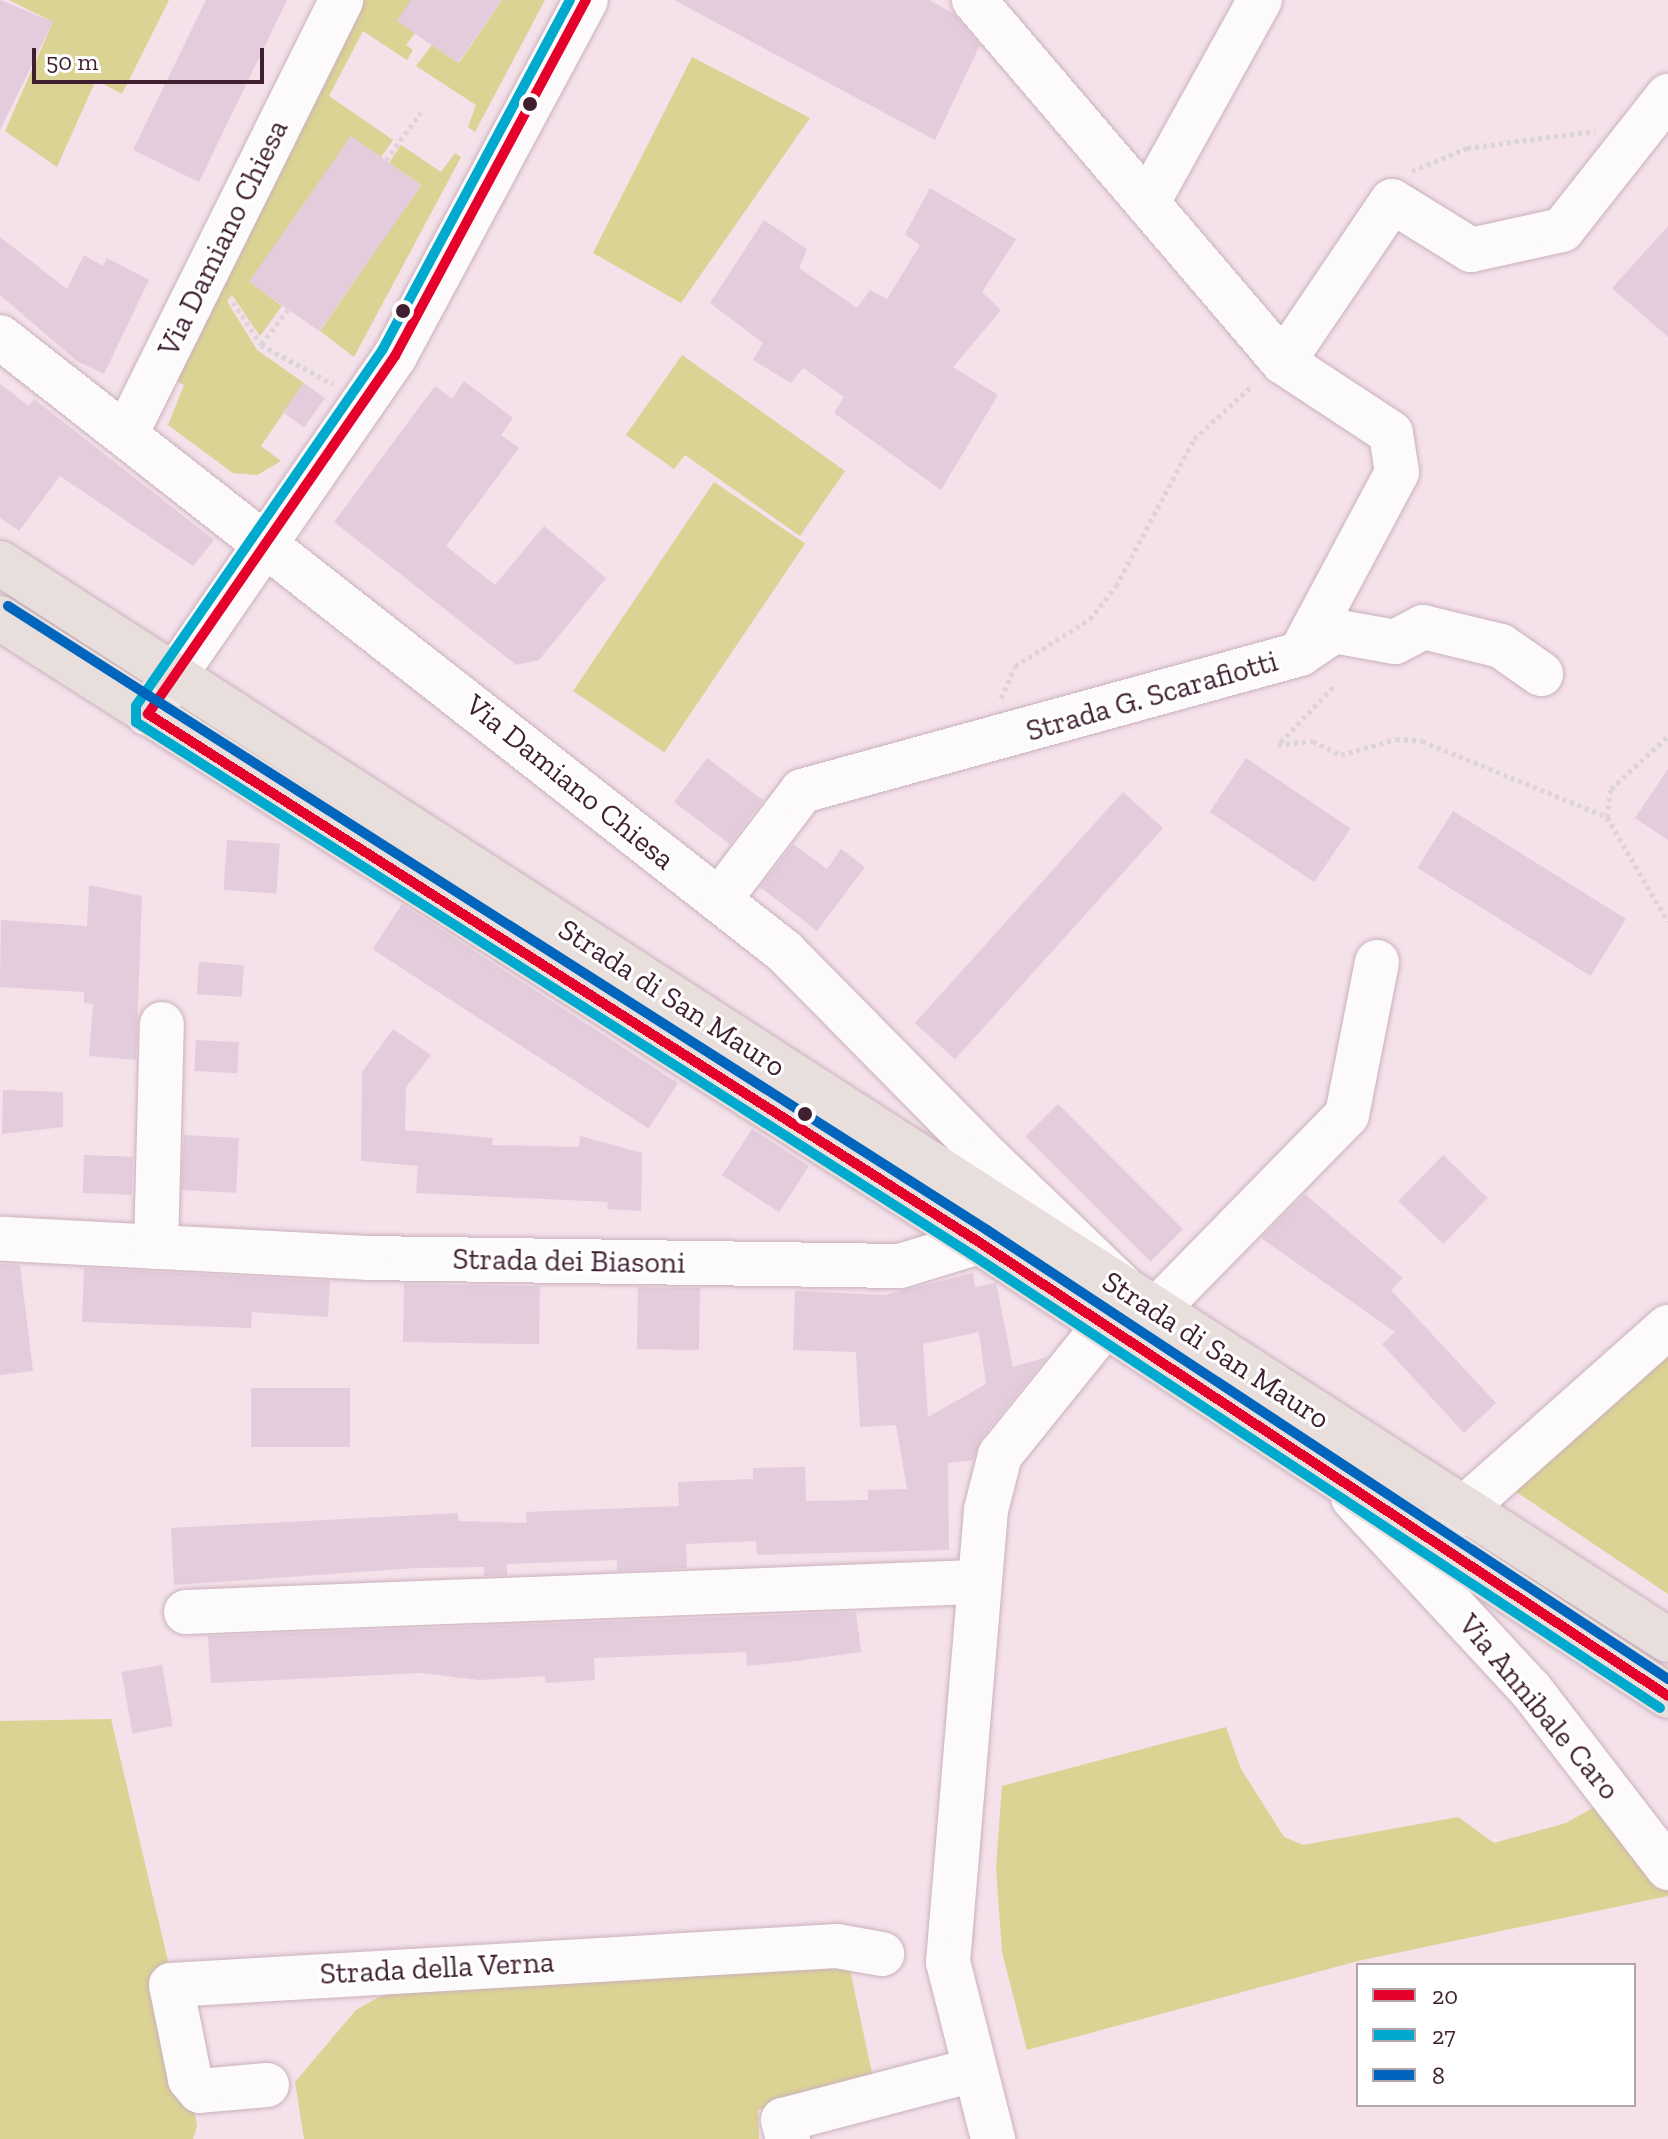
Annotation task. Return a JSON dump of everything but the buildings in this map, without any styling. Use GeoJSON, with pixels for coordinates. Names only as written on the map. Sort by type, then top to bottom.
{"type":"FeatureCollection","features":[{"type":"Feature","properties":{"kind":"main road","name":"Strada di San Mauro"},"geometry":{"type":"LineString","coordinates":[[0,563],[985,1178],[1130,1310],[1338,1482],[1426,1542],[1668,1696]]}},
{"type":"Feature","properties":{"kind":"main road","name":"Strada di San Mauro"},"geometry":{"type":"LineString","coordinates":[[0,618],[979,1242],[1130,1310],[1463,1510],[1668,1640]]}},
{"type":"Feature","properties":{"kind":"street","name":"Via Damiano Chiesa"},"geometry":{"type":"LineString","coordinates":[[126,434],[341,0]]}},
{"type":"Feature","properties":{"kind":"street"},"geometry":{"type":"LineString","coordinates":[[148,714],[364,404],[586,0]]}},
{"type":"Feature","properties":{"kind":"street","name":"Strada G. Scarafiotti"},"geometry":{"type":"LineString","coordinates":[[719,900],[802,791],[1300,654],[1397,472],[1399,454],[1391,433],[1283,362],[1149,200],[1027,71],[974,0]]}},
{"type":"Feature","properties":{"kind":"street"},"geometry":{"type":"LineString","coordinates":[[1149,200],[1260,0]]}},
{"type":"Feature","properties":{"kind":"street"},"geometry":{"type":"LineString","coordinates":[[1283,362],[1392,201],[1471,250],[1562,230],[1668,96]]}},
{"type":"Feature","properties":{"kind":"street","name":"Via Damiano Chiesa"},"geometry":{"type":"LineString","coordinates":[[0,337],[269,542],[784,951],[985,1178]]}},
{"type":"Feature","properties":{"kind":"street"},"geometry":{"type":"LineString","coordinates":[[1300,654],[1334,631],[1395,642],[1423,627],[1501,646],[1541,674]]}},
{"type":"Feature","properties":{"kind":"street"},"geometry":{"type":"LineString","coordinates":[[993,2139],[948,1962],[975,1582],[986,1510],[1000,1455],[1130,1310],[1347,1115],[1377,962]]}},
{"type":"Feature","properties":{"kind":"street"},"geometry":{"type":"LineString","coordinates":[[156,1247],[162,1024]]}},
{"type":"Feature","properties":{"kind":"street"},"geometry":{"type":"LineString","coordinates":[[979,1242],[985,1178]]}},
{"type":"Feature","properties":{"kind":"street","name":"Strada dei Biasoni"},"geometry":{"type":"LineString","coordinates":[[0,1239],[156,1247],[900,1266],[979,1242]]}},
{"type":"Feature","properties":{"kind":"street"},"geometry":{"type":"LineString","coordinates":[[1426,1542],[1668,1327]]}},
{"type":"Feature","properties":{"kind":"street","name":"Via Annibale Caro"},"geometry":{"type":"LineString","coordinates":[[1338,1482],[1531,1690],[1668,1868]]}},
{"type":"Feature","properties":{"kind":"street"},"geometry":{"type":"LineString","coordinates":[[186,1612],[975,1582]]}},
{"type":"Feature","properties":{"kind":"street","name":"Strada della Verna"},"geometry":{"type":"LineString","coordinates":[[267,2085],[200,2091],[190,2079],[171,1985],[837,1946],[882,1954]]}},
{"type":"Feature","properties":{"kind":"street"},"geometry":{"type":"LineString","coordinates":[[788,2139],[783,2120],[974,2070]]}},
{"type":"Feature","properties":{"kind":"path"},"geometry":{"type":"LineString","coordinates":[[386,160],[421,112]]}},
{"type":"Feature","properties":{"kind":"path"},"geometry":{"type":"LineString","coordinates":[[1392,201],[1408,172],[1467,148],[1555,131],[1640,131]]}},
{"type":"Feature","properties":{"kind":"path"},"geometry":{"type":"LineString","coordinates":[[232,301],[261,345],[364,404]]}},
{"type":"Feature","properties":{"kind":"path"},"geometry":{"type":"LineString","coordinates":[[261,345],[288,309]]}},
{"type":"Feature","properties":{"kind":"path"},"geometry":{"type":"LineString","coordinates":[[1004,737],[1000,690],[1015,666],[1090,619],[1169,496],[1194,439],[1283,362]]}},
{"type":"Feature","properties":{"kind":"path"},"geometry":{"type":"LineString","coordinates":[[1333,687],[1278,745],[1313,741],[1341,755],[1396,739],[1422,741],[1607,817],[1668,922]]}},
{"type":"Feature","properties":{"kind":"path"},"geometry":{"type":"LineString","coordinates":[[1607,817],[1611,789],[1668,736]]}},
{"type":"Feature","properties":{"kind":"shaded area"},"geometry":{"type":"Polygon","coordinates":[[[9,0],[169,0],[122,94],[96,80],[57,167],[5,131],[53,22],[9,0]]]}},
{"type":"Feature","properties":{"kind":"shaded area"},"geometry":{"type":"Polygon","coordinates":[[[360,0],[411,0],[415,33],[406,45],[413,50],[407,60],[363,31],[329,96],[393,140],[381,157],[351,137],[250,282],[282,306],[260,336],[232,295],[227,301],[257,350],[304,383],[261,446],[281,461],[257,475],[233,473],[168,425],[184,385],[171,378],[360,0]]]}},
{"type":"Feature","properties":{"kind":"shaded area"},"geometry":{"type":"Polygon","coordinates":[[[502,0],[545,0],[475,132],[468,127],[476,105],[416,66],[432,45],[459,63],[502,0]]]}},
{"type":"Feature","properties":{"kind":"shaded area"},"geometry":{"type":"Polygon","coordinates":[[[692,57],[810,118],[681,303],[593,253],[692,57]]]}},
{"type":"Feature","properties":{"kind":"shaded area"},"geometry":{"type":"Polygon","coordinates":[[[401,145],[441,172],[455,153],[461,157],[354,357],[320,331],[421,185],[389,163],[401,145]]]}},
{"type":"Feature","properties":{"kind":"shaded area"},"geometry":{"type":"Polygon","coordinates":[[[682,355],[845,471],[800,536],[685,455],[674,469],[626,435],[682,355]]]}},
{"type":"Feature","properties":{"kind":"shaded area"},"geometry":{"type":"Polygon","coordinates":[[[714,482],[805,544],[664,752],[573,691],[714,482]]]}},
{"type":"Feature","properties":{"kind":"shaded area"},"geometry":{"type":"Polygon","coordinates":[[[1668,1352],[1668,1594],[1515,1491],[1668,1352]]]}},
{"type":"Feature","properties":{"kind":"shaded area"},"geometry":{"type":"Polygon","coordinates":[[[111,1719],[171,1974],[197,2126],[193,2139],[0,2139],[0,1721],[111,1719]]]}},
{"type":"Feature","properties":{"kind":"shaded area"},"geometry":{"type":"Polygon","coordinates":[[[1226,1727],[1241,1769],[1284,1837],[1303,1845],[1458,1817],[1494,1843],[1566,1823],[1605,1801],[1668,1877],[1668,1896],[1358,1961],[1027,2050],[1002,1952],[996,1868],[1002,1786],[1226,1727]]]}},
{"type":"Feature","properties":{"kind":"shaded area"},"geometry":{"type":"Polygon","coordinates":[[[849,1965],[873,2078],[758,2110],[759,2139],[304,2139],[295,2082],[356,2010],[379,1997],[408,1988],[849,1965]]]}},
{"type":"Feature","properties":{"kind":"transit line","name":"27"},"geometry":{"type":"LineString","coordinates":[[570,0],[383,349],[136,706],[136,722],[971,1254],[1660,1708]]}},
{"type":"Feature","properties":{"kind":"transit line","name":"20"},"geometry":{"type":"LineString","coordinates":[[148,714],[395,356],[586,0]]}},
{"type":"Feature","properties":{"kind":"transit line","name":"8"},"geometry":{"type":"LineString","coordinates":[[8,606],[987,1230],[1668,1679]]}},
{"type":"Feature","properties":{"kind":"transit line","name":"20"},"geometry":{"type":"LineString","coordinates":[[148,714],[979,1242],[1668,1696]]}}]}
